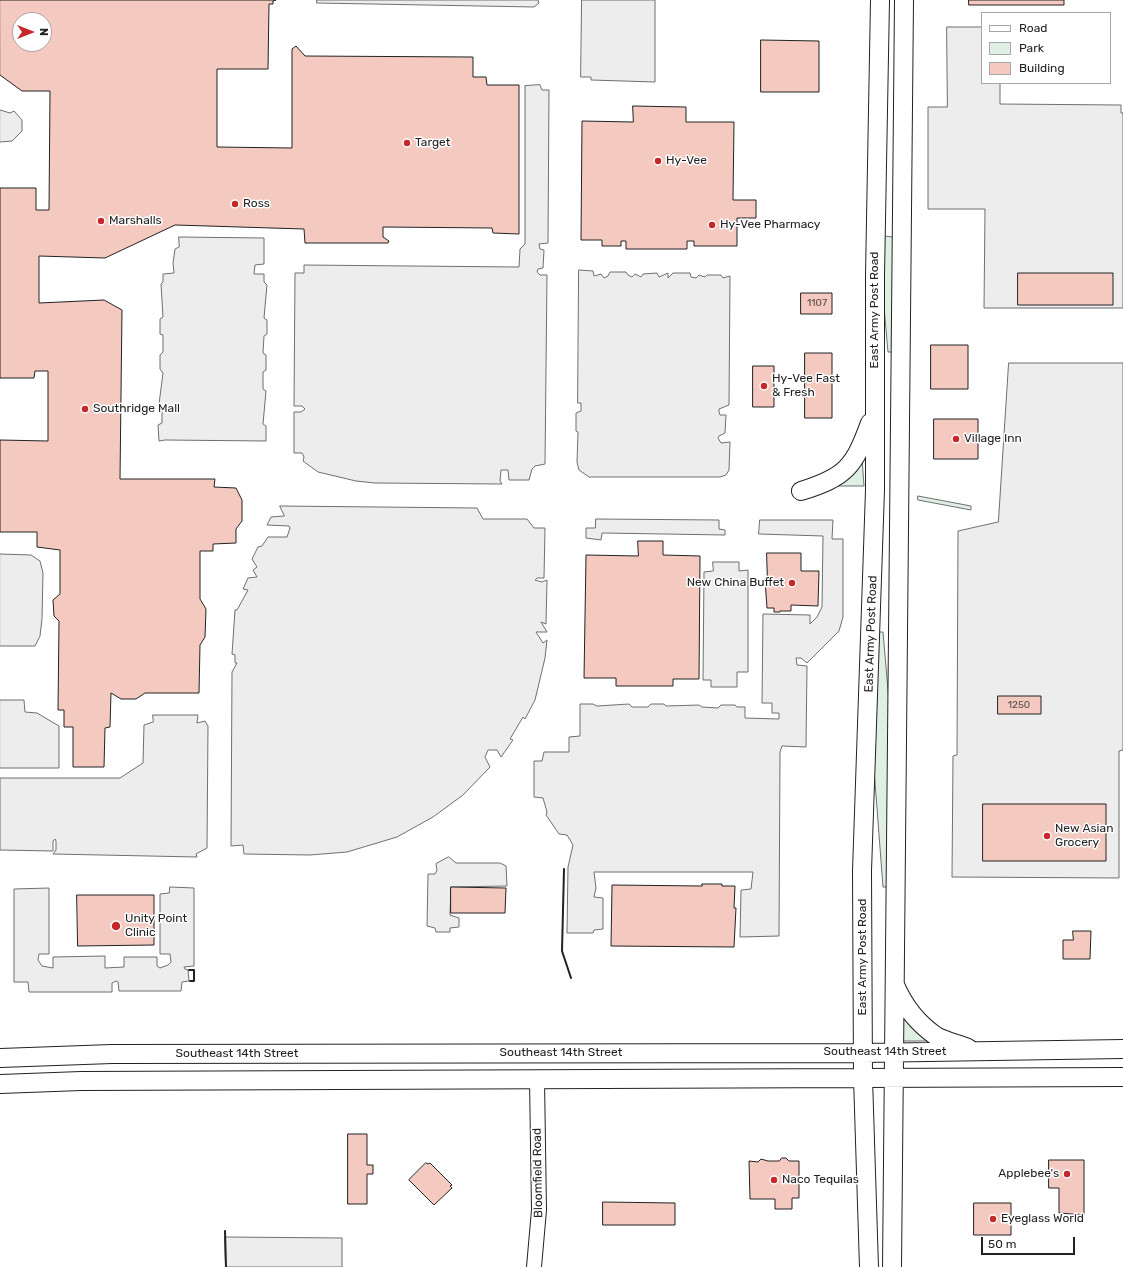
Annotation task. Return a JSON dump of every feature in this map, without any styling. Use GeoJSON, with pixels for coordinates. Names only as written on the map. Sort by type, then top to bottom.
{"type":"FeatureCollection","features":[{"type":"Feature","properties":{"kind":"main road","name":"East Army Post Road"},"geometry":{"type":"LineString","coordinates":[[869,1267],[862,1078],[862,870],[873,574],[875,267],[880,0]]}},
{"type":"Feature","properties":{"kind":"main road"},"geometry":{"type":"LineString","coordinates":[[892,1267],[904,0]]}},
{"type":"Feature","properties":{"kind":"main road"},"geometry":{"type":"LineString","coordinates":[[879,89],[889,130],[888,203],[894,226],[902,229]]}},
{"type":"Feature","properties":{"kind":"main road"},"geometry":{"type":"LineString","coordinates":[[801,491],[837,477],[850,467],[861,448],[875,411]]}},
{"type":"Feature","properties":{"kind":"main road"},"geometry":{"type":"LineString","coordinates":[[894,981],[903,1003],[912,1015],[936,1036],[978,1052]]}},
{"type":"Feature","properties":{"kind":"main road","name":"Southeast 14th Street"},"geometry":{"type":"LineString","coordinates":[[0,1058],[112,1054],[893,1053],[1123,1049]]}},
{"type":"Feature","properties":{"kind":"main road"},"geometry":{"type":"LineString","coordinates":[[0,1084],[81,1082],[537,1079],[1123,1077]]}},
{"type":"Feature","properties":{"kind":"street","name":"Bloomfield Road"},"geometry":{"type":"LineString","coordinates":[[534,1267],[539,1210],[537,1079]]}},
{"type":"Feature","properties":{"kind":"green space"},"geometry":{"type":"Polygon","coordinates":[[[884,236],[893,237],[892,352],[888,352],[882,285],[884,236]]]}},
{"type":"Feature","properties":{"kind":"green space"},"geometry":{"type":"Polygon","coordinates":[[[862,458],[864,486],[833,486],[862,458]]]}},
{"type":"Feature","properties":{"kind":"green space"},"geometry":{"type":"Polygon","coordinates":[[[918,496],[971,506],[971,510],[918,500],[918,496]]]}},
{"type":"Feature","properties":{"kind":"green space"},"geometry":{"type":"Polygon","coordinates":[[[879,632],[883,632],[889,702],[887,887],[883,887],[873,756],[879,632]]]}},
{"type":"Feature","properties":{"kind":"green space"},"geometry":{"type":"Polygon","coordinates":[[[903,1015],[929,1041],[902,1041],[903,1015]]]}},
{"type":"Feature","properties":{"kind":"shaded area"},"geometry":{"type":"Polygon","coordinates":[[[317,0],[538,0],[539,3],[534,7],[317,3],[317,0]]]}},
{"type":"Feature","properties":{"kind":"shaded area"},"geometry":{"type":"Polygon","coordinates":[[[582,0],[655,0],[655,82],[591,80],[591,77],[581,77],[582,0]]]}},
{"type":"Feature","properties":{"kind":"shaded area"},"geometry":{"type":"Polygon","coordinates":[[[947,27],[981,27],[981,84],[1000,84],[1000,104],[1121,105],[1121,113],[1123,113],[1123,308],[984,308],[985,209],[928,209],[928,107],[947,107],[947,27]]]}},
{"type":"Feature","properties":{"kind":"shaded area"},"geometry":{"type":"Polygon","coordinates":[[[540,85],[542,90],[549,90],[548,243],[539,244],[540,249],[544,250],[543,268],[538,269],[537,272],[540,275],[547,275],[545,464],[535,466],[532,469],[529,480],[509,480],[508,470],[501,470],[500,481],[502,484],[375,483],[356,481],[318,472],[303,461],[304,457],[302,453],[294,453],[294,412],[301,412],[305,409],[302,406],[294,406],[295,273],[304,273],[304,265],[519,267],[520,249],[525,244],[525,86],[540,85]]]}},
{"type":"Feature","properties":{"kind":"shaded area"},"geometry":{"type":"Polygon","coordinates":[[[0,110],[10,113],[14,111],[22,120],[22,131],[12,141],[0,142],[0,110]]]}},
{"type":"Feature","properties":{"kind":"shaded area"},"geometry":{"type":"Polygon","coordinates":[[[179,237],[264,238],[264,264],[255,265],[254,274],[264,274],[264,282],[267,285],[264,318],[267,320],[267,334],[264,336],[263,353],[266,355],[266,370],[263,372],[263,389],[266,391],[263,424],[266,426],[266,441],[159,441],[158,425],[162,423],[162,406],[159,404],[163,373],[160,369],[160,355],[163,352],[163,335],[160,334],[160,319],[163,317],[161,284],[163,282],[163,274],[174,273],[173,263],[175,249],[179,247],[179,237]]]}},
{"type":"Feature","properties":{"kind":"shaded area"},"geometry":{"type":"Polygon","coordinates":[[[579,270],[593,271],[594,276],[601,274],[604,278],[608,276],[610,272],[626,272],[632,277],[635,274],[641,277],[643,274],[657,273],[659,277],[668,273],[668,278],[673,273],[690,273],[691,277],[696,278],[699,275],[705,277],[707,275],[721,275],[723,278],[730,276],[729,405],[719,409],[720,415],[726,415],[725,433],[718,438],[721,443],[730,442],[729,470],[726,475],[720,477],[589,477],[579,470],[577,462],[578,432],[576,431],[576,413],[581,411],[581,403],[578,403],[579,270]]]}},
{"type":"Feature","properties":{"kind":"shaded area"},"geometry":{"type":"Polygon","coordinates":[[[1009,363],[1123,363],[1123,750],[1119,751],[1119,878],[952,877],[953,756],[957,755],[958,531],[998,522],[1009,363]]]}},
{"type":"Feature","properties":{"kind":"shaded area"},"geometry":{"type":"Polygon","coordinates":[[[280,506],[477,508],[483,519],[527,519],[534,528],[545,528],[544,578],[537,578],[535,580],[542,582],[547,580],[546,624],[541,622],[547,632],[536,632],[543,643],[547,640],[545,658],[535,700],[525,719],[523,717],[510,739],[513,740],[501,757],[497,750],[488,750],[485,757],[490,767],[463,795],[433,817],[397,837],[347,852],[310,855],[244,854],[243,845],[231,846],[232,672],[237,663],[235,663],[235,655],[232,654],[235,610],[237,610],[248,590],[243,589],[248,578],[257,577],[253,570],[257,567],[252,559],[258,547],[262,546],[268,537],[287,537],[290,528],[289,526],[267,525],[271,517],[284,516],[280,506]]]}},
{"type":"Feature","properties":{"kind":"shaded area"},"geometry":{"type":"Polygon","coordinates":[[[596,519],[719,520],[719,529],[725,530],[725,535],[602,533],[601,540],[586,538],[586,528],[595,528],[596,519]]]}},
{"type":"Feature","properties":{"kind":"shaded area"},"geometry":{"type":"Polygon","coordinates":[[[760,520],[833,520],[832,539],[843,539],[843,617],[839,631],[807,663],[801,658],[796,658],[797,665],[807,666],[806,747],[782,746],[780,752],[779,936],[740,937],[741,890],[751,889],[753,872],[594,872],[596,888],[594,897],[603,898],[603,929],[594,930],[593,933],[567,933],[568,867],[573,845],[567,835],[559,834],[546,815],[547,812],[543,798],[534,797],[534,761],[542,761],[544,752],[569,752],[569,737],[580,736],[580,704],[593,704],[597,706],[629,704],[632,707],[648,707],[651,704],[664,704],[666,706],[699,705],[702,707],[718,708],[721,705],[735,705],[737,707],[745,707],[745,718],[779,719],[779,713],[772,713],[772,703],[762,703],[763,614],[810,615],[810,624],[817,617],[822,607],[823,536],[759,534],[760,520]]]}},
{"type":"Feature","properties":{"kind":"shaded area"},"geometry":{"type":"Polygon","coordinates":[[[0,554],[31,555],[40,561],[43,573],[42,619],[40,636],[35,646],[0,646],[0,554]]]}},
{"type":"Feature","properties":{"kind":"shaded area"},"geometry":{"type":"Polygon","coordinates":[[[713,562],[739,562],[739,571],[748,570],[748,672],[737,672],[737,687],[711,687],[711,680],[703,680],[704,572],[713,571],[713,562]]]}},
{"type":"Feature","properties":{"kind":"shaded area"},"geometry":{"type":"Polygon","coordinates":[[[0,700],[24,700],[25,712],[37,713],[59,726],[59,768],[0,768],[0,700]]]}},
{"type":"Feature","properties":{"kind":"shaded area"},"geometry":{"type":"Polygon","coordinates":[[[153,715],[198,715],[197,723],[205,721],[208,726],[207,848],[196,854],[197,857],[53,854],[56,850],[55,839],[53,841],[53,851],[0,850],[0,778],[120,778],[143,763],[144,725],[153,722],[153,715]]]}},
{"type":"Feature","properties":{"kind":"shaded area"},"geometry":{"type":"Polygon","coordinates":[[[449,857],[456,863],[500,863],[506,866],[507,886],[451,887],[450,915],[459,918],[459,927],[450,928],[450,932],[436,932],[435,928],[427,926],[428,874],[435,874],[437,870],[436,864],[449,857]]]}},
{"type":"Feature","properties":{"kind":"shaded area"},"geometry":{"type":"Polygon","coordinates":[[[170,887],[194,888],[194,966],[184,967],[188,970],[189,981],[182,982],[181,991],[119,991],[118,982],[116,981],[112,983],[112,992],[29,992],[28,982],[14,982],[14,889],[49,888],[49,954],[39,954],[38,960],[42,966],[53,968],[53,957],[105,956],[105,968],[124,967],[124,957],[157,957],[157,966],[160,968],[171,962],[170,954],[160,954],[160,894],[169,893],[170,887]]]}},
{"type":"Feature","properties":{"kind":"shaded area"},"geometry":{"type":"Polygon","coordinates":[[[225,1237],[342,1238],[342,1267],[226,1267],[225,1237]]]}},
{"type":"Feature","properties":{"kind":"building","name":"Southridge Mall"},"geometry":{"type":"Polygon","coordinates":[[[0,0],[276,0],[273,1],[273,4],[269,4],[268,69],[217,69],[217,147],[292,148],[292,49],[296,46],[305,56],[473,57],[473,77],[486,77],[487,85],[519,85],[519,234],[493,233],[492,228],[383,227],[383,237],[389,241],[388,243],[305,243],[304,229],[175,225],[105,258],[39,256],[39,303],[104,300],[122,310],[120,479],[215,479],[214,487],[236,488],[242,500],[242,521],[236,529],[236,543],[213,544],[213,551],[200,551],[200,599],[206,609],[205,637],[200,645],[199,693],[145,693],[136,699],[121,699],[111,693],[110,727],[105,728],[104,767],[73,767],[73,727],[64,727],[64,710],[58,710],[59,621],[54,616],[53,600],[60,594],[60,550],[37,547],[37,532],[0,532],[0,440],[48,441],[48,371],[35,371],[34,378],[0,378],[0,188],[36,188],[36,210],[49,210],[50,91],[22,91],[0,75],[0,0]]]}},
{"type":"Feature","properties":{"kind":"building"},"geometry":{"type":"Polygon","coordinates":[[[969,0],[1064,0],[1064,5],[969,5],[969,0]]]}},
{"type":"Feature","properties":{"kind":"building"},"geometry":{"type":"Polygon","coordinates":[[[761,40],[819,41],[819,92],[761,92],[761,40]]]}},
{"type":"Feature","properties":{"kind":"building","name":"Hy-Vee"},"geometry":{"type":"Polygon","coordinates":[[[633,106],[686,107],[686,122],[734,122],[733,200],[756,200],[756,218],[737,218],[737,246],[694,246],[694,241],[687,241],[687,249],[626,249],[626,241],[621,241],[621,246],[602,246],[602,240],[581,240],[582,121],[633,122],[633,106]]]}},
{"type":"Feature","properties":{"kind":"building"},"geometry":{"type":"Polygon","coordinates":[[[1018,273],[1113,273],[1113,305],[1018,305],[1018,273]]]}},
{"type":"Feature","properties":{"kind":"building"},"geometry":{"type":"Polygon","coordinates":[[[801,293],[832,293],[832,314],[801,314],[801,293]]]}},
{"type":"Feature","properties":{"kind":"building"},"geometry":{"type":"Polygon","coordinates":[[[931,345],[968,345],[968,389],[931,389],[931,345]]]}},
{"type":"Feature","properties":{"kind":"building"},"geometry":{"type":"Polygon","coordinates":[[[805,353],[832,353],[832,418],[805,418],[805,353]]]}},
{"type":"Feature","properties":{"kind":"building","name":"Hy-Vee Fast & Fresh"},"geometry":{"type":"Polygon","coordinates":[[[753,366],[774,366],[774,407],[753,407],[753,366]]]}},
{"type":"Feature","properties":{"kind":"building","name":"Village Inn"},"geometry":{"type":"Polygon","coordinates":[[[934,419],[978,419],[978,459],[934,459],[934,419]]]}},
{"type":"Feature","properties":{"kind":"building"},"geometry":{"type":"Polygon","coordinates":[[[638,541],[663,541],[663,555],[700,556],[699,679],[673,679],[673,686],[616,686],[616,678],[584,678],[586,555],[638,556],[638,541]]]}},
{"type":"Feature","properties":{"kind":"building","name":"New China Buffet"},"geometry":{"type":"Polygon","coordinates":[[[767,553],[801,553],[801,571],[819,571],[818,606],[791,605],[791,611],[780,612],[774,612],[774,608],[767,608],[765,580],[767,580],[767,553]]]}},
{"type":"Feature","properties":{"kind":"building"},"geometry":{"type":"Polygon","coordinates":[[[998,696],[1041,696],[1041,714],[998,714],[998,696]]]}},
{"type":"Feature","properties":{"kind":"building"},"geometry":{"type":"Polygon","coordinates":[[[983,804],[1106,804],[1106,861],[983,861],[983,804]]]}},
{"type":"Feature","properties":{"kind":"building"},"geometry":{"type":"Polygon","coordinates":[[[702,884],[722,884],[722,886],[735,886],[734,908],[736,908],[734,947],[611,946],[612,885],[702,886],[702,884]]]}},
{"type":"Feature","properties":{"kind":"building"},"geometry":{"type":"Polygon","coordinates":[[[451,887],[506,888],[505,913],[451,913],[451,887]]]}},
{"type":"Feature","properties":{"kind":"building","name":"Unity Point Clinic"},"geometry":{"type":"Polygon","coordinates":[[[77,895],[154,895],[154,945],[78,946],[77,895]]]}},
{"type":"Feature","properties":{"kind":"building"},"geometry":{"type":"Polygon","coordinates":[[[1073,931],[1091,931],[1090,959],[1063,959],[1063,940],[1073,940],[1073,931]]]}},
{"type":"Feature","properties":{"kind":"building"},"geometry":{"type":"Polygon","coordinates":[[[348,1134],[367,1134],[367,1165],[373,1165],[373,1174],[367,1174],[367,1204],[348,1204],[348,1134]]]}},
{"type":"Feature","properties":{"kind":"building","name":"Naco Tequilas"},"geometry":{"type":"Polygon","coordinates":[[[782,1158],[786,1158],[789,1161],[799,1161],[799,1198],[792,1198],[792,1209],[775,1209],[775,1199],[750,1199],[749,1161],[758,1162],[761,1159],[768,1161],[779,1161],[782,1158]]]}},
{"type":"Feature","properties":{"kind":"building","name":"Applebee's"},"geometry":{"type":"Polygon","coordinates":[[[1049,1160],[1084,1160],[1084,1215],[1059,1213],[1059,1188],[1049,1188],[1049,1160]]]}},
{"type":"Feature","properties":{"kind":"building"},"geometry":{"type":"Polygon","coordinates":[[[426,1163],[430,1163],[452,1185],[450,1186],[452,1188],[434,1205],[409,1180],[426,1163]]]}},
{"type":"Feature","properties":{"kind":"building"},"geometry":{"type":"Polygon","coordinates":[[[603,1202],[675,1203],[675,1225],[603,1225],[603,1202]]]}},
{"type":"Feature","properties":{"kind":"building","name":"Eyeglass World"},"geometry":{"type":"Polygon","coordinates":[[[974,1203],[1011,1203],[1011,1235],[974,1235],[974,1203]]]}},
{"type":"Feature","properties":{"kind":"wall"},"geometry":{"type":"LineString","coordinates":[[564,869],[562,951],[571,978]]}},
{"type":"Feature","properties":{"kind":"wall"},"geometry":{"type":"LineString","coordinates":[[189,970],[194,970],[194,981],[190,981]]}},
{"type":"Feature","properties":{"kind":"wall"},"geometry":{"type":"LineString","coordinates":[[225,1231],[226,1267]]}},
{"type":"Feature","properties":{"kind":"place","name":"Target"},"geometry":{"type":"Point","coordinates":[407,143]}},
{"type":"Feature","properties":{"kind":"place","name":"Hy-Vee"},"geometry":{"type":"Point","coordinates":[658,161]}},
{"type":"Feature","properties":{"kind":"place","name":"Ross"},"geometry":{"type":"Point","coordinates":[235,204]}},
{"type":"Feature","properties":{"kind":"place","name":"Marshalls"},"geometry":{"type":"Point","coordinates":[101,221]}},
{"type":"Feature","properties":{"kind":"place","name":"Hy-Vee Pharmacy"},"geometry":{"type":"Point","coordinates":[712,225]}},
{"type":"Feature","properties":{"kind":"place","name":"Hy-Vee Fast & Fresh"},"geometry":{"type":"Point","coordinates":[764,386]}},
{"type":"Feature","properties":{"kind":"place","name":"Southridge Mall"},"geometry":{"type":"Point","coordinates":[85,409]}},
{"type":"Feature","properties":{"kind":"place","name":"Village Inn"},"geometry":{"type":"Point","coordinates":[956,439]}},
{"type":"Feature","properties":{"kind":"place","name":"New China Buffet"},"geometry":{"type":"Point","coordinates":[792,583]}},
{"type":"Feature","properties":{"kind":"place","name":"New Asian Grocery"},"geometry":{"type":"Point","coordinates":[1047,836]}},
{"type":"Feature","properties":{"kind":"place","name":"Unity Point Clinic"},"geometry":{"type":"Point","coordinates":[116,926]}},
{"type":"Feature","properties":{"kind":"place","name":"Applebee's"},"geometry":{"type":"Point","coordinates":[1067,1174]}},
{"type":"Feature","properties":{"kind":"place","name":"Naco Tequilas"},"geometry":{"type":"Point","coordinates":[774,1180]}},
{"type":"Feature","properties":{"kind":"place","name":"Eyeglass World"},"geometry":{"type":"Point","coordinates":[993,1219]}}]}
